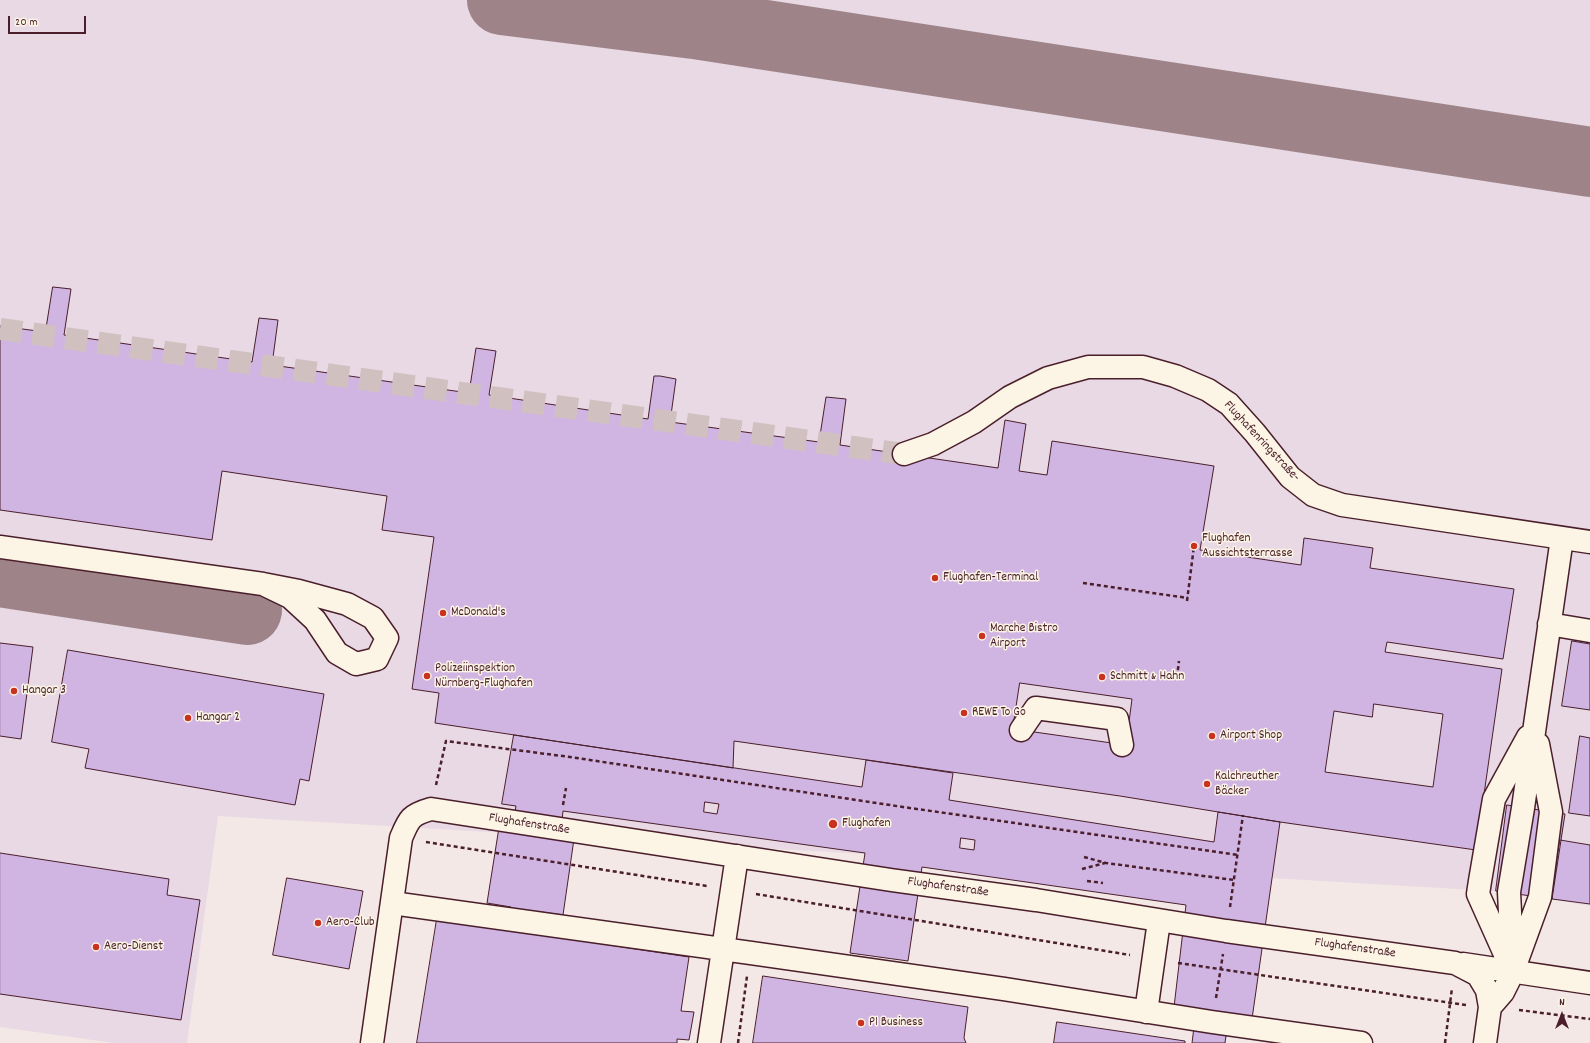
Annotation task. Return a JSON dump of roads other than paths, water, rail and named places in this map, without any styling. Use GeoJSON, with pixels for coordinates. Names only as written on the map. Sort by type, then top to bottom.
{"type":"FeatureCollection","features":[{"type":"Feature","properties":{"kind":"street","name":"Flughafenringstraße-"},"geometry":{"type":"LineString","coordinates":[[904,454],[933,444],[974,422],[1010,397],[1048,378],[1088,366],[1143,367],[1175,376],[1208,390],[1229,404],[1255,433],[1290,477],[1313,495],[1342,505],[1590,542]]}},
{"type":"Feature","properties":{"kind":"street"},"geometry":{"type":"LineString","coordinates":[[1513,972],[1509,892],[1562,538]]}},
{"type":"Feature","properties":{"kind":"street"},"geometry":{"type":"LineString","coordinates":[[0,546],[263,584],[299,591],[347,604],[373,618],[387,638],[377,659],[356,664],[337,653],[315,620],[290,597],[263,584]]}},
{"type":"Feature","properties":{"kind":"street"},"geometry":{"type":"LineString","coordinates":[[1549,624],[1590,631]]}},
{"type":"Feature","properties":{"kind":"street"},"geometry":{"type":"LineString","coordinates":[[1021,730],[1036,708],[1117,719],[1122,745]]}},
{"type":"Feature","properties":{"kind":"street"},"geometry":{"type":"LineString","coordinates":[[1490,1008],[1503,992],[1513,972],[1540,897],[1551,812],[1534,726]]}},
{"type":"Feature","properties":{"kind":"street"},"geometry":{"type":"LineString","coordinates":[[1513,972],[1478,894],[1494,799],[1534,726]]}},
{"type":"Feature","properties":{"kind":"street","name":"Flughafenstraße"},"geometry":{"type":"LineString","coordinates":[[392,903],[401,838],[408,822],[418,813],[431,809],[891,880],[1036,900],[1159,921],[1455,963],[1478,975],[1487,990],[1490,1008],[1485,1043]]}},
{"type":"Feature","properties":{"kind":"street"},"geometry":{"type":"LineString","coordinates":[[709,1043],[737,856]]}},
{"type":"Feature","properties":{"kind":"street"},"geometry":{"type":"LineString","coordinates":[[372,1043],[392,903],[996,988],[1146,1012],[1234,1034],[1361,1043]]}},
{"type":"Feature","properties":{"kind":"street"},"geometry":{"type":"LineString","coordinates":[[1146,1012],[1159,921]]}},
{"type":"Feature","properties":{"kind":"street"},"geometry":{"type":"LineString","coordinates":[[1455,963],[1590,983]]}},
{"type":"Feature","properties":{"kind":"tunnel"},"geometry":{"type":"LineString","coordinates":[[0,329],[904,454]]}},
{"type":"Feature","properties":{"kind":"place","name":"Flughafen Aussichtsterrasse"},"geometry":{"type":"Point","coordinates":[1194,546]}},
{"type":"Feature","properties":{"kind":"place","name":"Flughafen-Terminal"},"geometry":{"type":"Point","coordinates":[935,578]}},
{"type":"Feature","properties":{"kind":"place","name":"McDonald's"},"geometry":{"type":"Point","coordinates":[443,613]}},
{"type":"Feature","properties":{"kind":"place","name":"Marche Bistro Airport"},"geometry":{"type":"Point","coordinates":[982,636]}},
{"type":"Feature","properties":{"kind":"place","name":"Polizeiinspektion Nürnberg-Flughafen"},"geometry":{"type":"Point","coordinates":[427,676]}},
{"type":"Feature","properties":{"kind":"place","name":"Schmitt & Hahn"},"geometry":{"type":"Point","coordinates":[1102,677]}},
{"type":"Feature","properties":{"kind":"place","name":"Hangar 3"},"geometry":{"type":"Point","coordinates":[14,691]}},
{"type":"Feature","properties":{"kind":"place","name":"REWE To Go"},"geometry":{"type":"Point","coordinates":[964,713]}},
{"type":"Feature","properties":{"kind":"place","name":"Hangar 2"},"geometry":{"type":"Point","coordinates":[188,718]}},
{"type":"Feature","properties":{"kind":"place","name":"Airport Shop"},"geometry":{"type":"Point","coordinates":[1212,736]}},
{"type":"Feature","properties":{"kind":"place","name":"Kalchreuther Bäcker"},"geometry":{"type":"Point","coordinates":[1207,784]}},
{"type":"Feature","properties":{"kind":"place","name":"Flughafen"},"geometry":{"type":"Point","coordinates":[833,824]}},
{"type":"Feature","properties":{"kind":"place","name":"Aero-Club"},"geometry":{"type":"Point","coordinates":[318,923]}},
{"type":"Feature","properties":{"kind":"place","name":"Aero-Dienst"},"geometry":{"type":"Point","coordinates":[96,947]}},
{"type":"Feature","properties":{"kind":"place","name":"P1 Business"},"geometry":{"type":"Point","coordinates":[861,1023]}}]}
